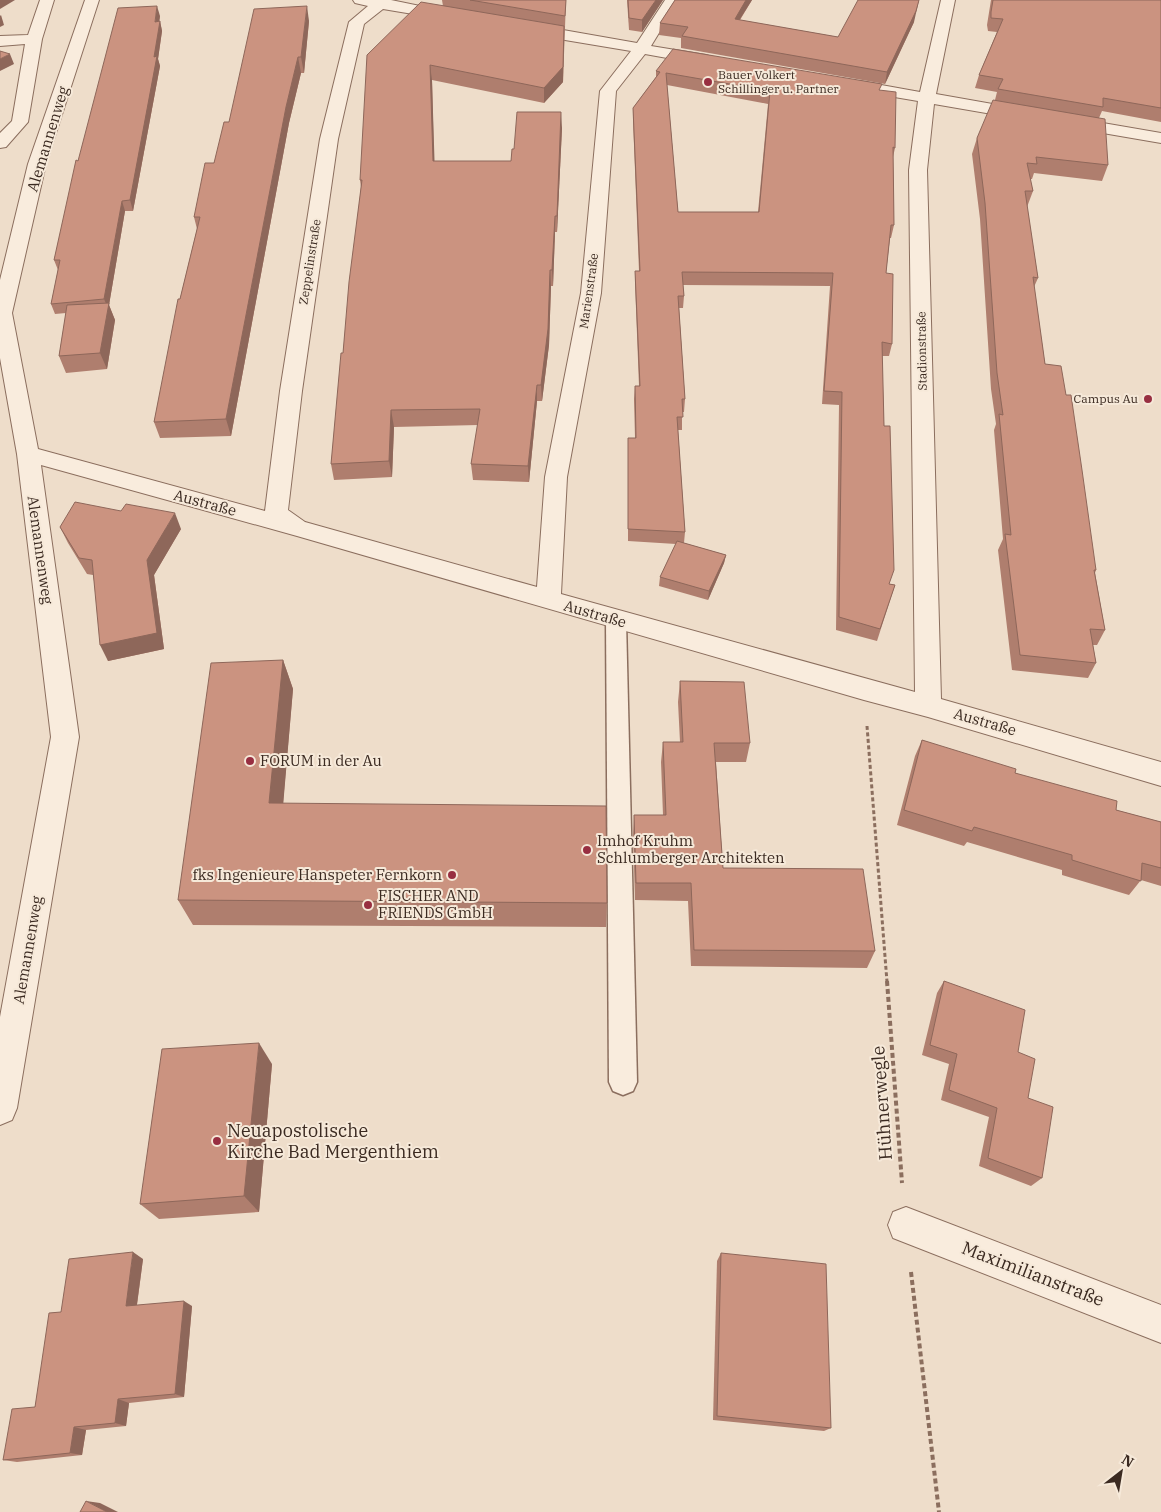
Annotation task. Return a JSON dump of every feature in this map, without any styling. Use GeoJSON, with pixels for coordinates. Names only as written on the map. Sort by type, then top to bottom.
{"type":"FeatureCollection","features":[{"type":"Feature","properties":{"kind":"street"},"geometry":{"type":"LineString","coordinates":[[0,143],[20,122],[34,39],[47,0]]}},
{"type":"Feature","properties":{"kind":"street","name":"Alemannenweg"},"geometry":{"type":"LineString","coordinates":[[0,1108],[66,738],[28,454],[2,313],[37,164],[92,0]]}},
{"type":"Feature","properties":{"kind":"street"},"geometry":{"type":"LineString","coordinates":[[360,0],[382,2],[467,19]]}},
{"type":"Feature","properties":{"kind":"street","name":"Marienstraße"},"geometry":{"type":"LineString","coordinates":[[548,600],[556,477],[591,293],[608,91],[641,49],[672,0]]}},
{"type":"Feature","properties":{"kind":"street","name":"Stadionstraße"},"geometry":{"type":"LineString","coordinates":[[928,706],[918,170],[927,98],[948,0]]}},
{"type":"Feature","properties":{"kind":"street","name":"Zeppelinstraße"},"geometry":{"type":"LineString","coordinates":[[297,528],[276,512],[291,391],[329,140],[357,22],[382,2]]}},
{"type":"Feature","properties":{"kind":"street"},"geometry":{"type":"LineString","coordinates":[[515,27],[717,62]]}},
{"type":"Feature","properties":{"kind":"street"},"geometry":{"type":"LineString","coordinates":[[0,40],[34,39]]}},
{"type":"Feature","properties":{"kind":"street"},"geometry":{"type":"LineString","coordinates":[[841,83],[1161,138]]}},
{"type":"Feature","properties":{"kind":"street","name":"Austraße"},"geometry":{"type":"LineString","coordinates":[[28,454],[297,528],[864,690],[928,706],[1161,774]]}},
{"type":"Feature","properties":{"kind":"street","name":"Maximilianstraße"},"geometry":{"type":"LineString","coordinates":[[906,1225],[1161,1324]]}},
{"type":"Feature","properties":{"kind":"lane"},"geometry":{"type":"LineString","coordinates":[[616,620],[623,1082]]}},
{"type":"Feature","properties":{"kind":"path","name":"Hühnerwegle"},"geometry":{"type":"LineString","coordinates":[[864,690],[906,1225],[939,1512]]}},
{"type":"Feature","properties":{"kind":"building"},"geometry":{"type":"Polygon","coordinates":[[[470,0],[566,0],[565,16],[470,0]]]}},
{"type":"Feature","properties":{"kind":"building"},"geometry":{"type":"Polygon","coordinates":[[[628,0],[656,0],[642,20],[629,18],[628,0]]]}},
{"type":"Feature","properties":{"kind":"building"},"geometry":{"type":"Polygon","coordinates":[[[675,0],[746,0],[735,19],[838,37],[858,0],[919,0],[916,11],[887,72],[682,36],[688,27],[660,23],[675,0]]]}},
{"type":"Feature","properties":{"kind":"building"},"geometry":{"type":"Polygon","coordinates":[[[993,0],[1161,0],[1161,108],[1103,98],[1103,107],[998,89],[1003,79],[979,75],[1003,19],[991,18],[993,0]]]}},
{"type":"Feature","properties":{"kind":"building"},"geometry":{"type":"Polygon","coordinates":[[[421,2],[564,26],[563,67],[544,88],[430,65],[433,161],[511,161],[512,149],[514,149],[517,112],[561,112],[557,216],[555,216],[552,270],[550,270],[548,329],[541,385],[537,385],[528,466],[471,464],[480,409],[391,410],[389,461],[331,464],[341,353],[343,353],[349,282],[362,180],[360,180],[367,55],[421,2]]]}},
{"type":"Feature","properties":{"kind":"building"},"geometry":{"type":"Polygon","coordinates":[[[157,6],[155,22],[160,21],[154,57],[157,56],[130,200],[122,201],[104,299],[51,304],[60,260],[54,260],[76,160],[78,161],[118,8],[157,6]]]}},
{"type":"Feature","properties":{"kind":"building"},"geometry":{"type":"Polygon","coordinates":[[[307,6],[301,57],[298,57],[286,107],[226,419],[154,422],[178,299],[180,299],[200,217],[194,217],[205,163],[214,163],[224,122],[229,122],[254,9],[307,6]]]}},
{"type":"Feature","properties":{"kind":"building"},"geometry":{"type":"Polygon","coordinates":[[[673,49],[882,84],[879,90],[896,92],[895,148],[893,147],[894,225],[891,225],[886,273],[893,274],[892,344],[882,342],[884,426],[890,426],[894,570],[889,584],[895,585],[880,629],[839,617],[842,392],[824,391],[833,273],[682,272],[684,296],[678,296],[685,399],[682,399],[683,417],[677,417],[685,532],[628,529],[628,438],[636,438],[635,386],[640,386],[635,271],[640,271],[633,108],[660,72],[656,71],[673,49]],[[666,73],[678,212],[759,212],[770,91],[666,73]]]}},
{"type":"Feature","properties":{"kind":"building"},"geometry":{"type":"Polygon","coordinates":[[[0,51],[10,54],[0,59],[0,51]]]}},
{"type":"Feature","properties":{"kind":"building"},"geometry":{"type":"Polygon","coordinates":[[[993,100],[1105,119],[1108,165],[1036,157],[1037,164],[1027,163],[1033,191],[1025,191],[1038,278],[1033,277],[1045,364],[1061,366],[1066,395],[1071,395],[1096,570],[1094,570],[1105,630],[1090,629],[1096,663],[1020,655],[1005,534],[1011,535],[999,414],[1003,415],[997,373],[985,203],[977,138],[993,100]]]}},
{"type":"Feature","properties":{"kind":"building"},"geometry":{"type":"Polygon","coordinates":[[[109,303],[100,353],[59,356],[67,305],[109,303]]]}},
{"type":"Feature","properties":{"kind":"building"},"geometry":{"type":"Polygon","coordinates":[[[75,502],[121,511],[126,504],[175,513],[147,560],[157,633],[100,645],[92,560],[79,558],[60,527],[75,502]]]}},
{"type":"Feature","properties":{"kind":"building"},"geometry":{"type":"Polygon","coordinates":[[[677,541],[726,555],[709,591],[660,577],[677,541]]]}},
{"type":"Feature","properties":{"kind":"building","name":"FORUM in der Au"},"geometry":{"type":"Polygon","coordinates":[[[283,660],[269,803],[606,806],[607,903],[178,900],[211,663],[283,660]]]}},
{"type":"Feature","properties":{"kind":"building"},"geometry":{"type":"Polygon","coordinates":[[[680,681],[744,682],[750,743],[714,743],[723,868],[863,869],[875,951],[694,950],[691,883],[636,883],[634,815],[666,815],[663,742],[683,742],[680,681]]]}},
{"type":"Feature","properties":{"kind":"building"},"geometry":{"type":"Polygon","coordinates":[[[922,740],[1016,769],[1015,773],[1117,801],[1116,810],[1161,822],[1161,868],[1142,863],[1141,881],[1072,860],[1072,855],[974,827],[972,831],[904,810],[922,740]]]}},
{"type":"Feature","properties":{"kind":"building"},"geometry":{"type":"Polygon","coordinates":[[[944,981],[1025,1010],[1018,1052],[1035,1059],[1028,1098],[1053,1107],[1042,1178],[988,1158],[997,1108],[949,1090],[957,1054],[930,1045],[944,981]]]}},
{"type":"Feature","properties":{"kind":"building","name":"Neuapostolische Kirche Bad Mergenthiem"},"geometry":{"type":"Polygon","coordinates":[[[259,1043],[244,1196],[140,1204],[162,1049],[259,1043]]]}},
{"type":"Feature","properties":{"kind":"building"},"geometry":{"type":"Polygon","coordinates":[[[133,1252],[126,1306],[184,1301],[175,1394],[118,1399],[115,1423],[74,1427],[70,1453],[3,1460],[12,1409],[35,1407],[49,1313],[61,1312],[69,1259],[133,1252]]]}},
{"type":"Feature","properties":{"kind":"building"},"geometry":{"type":"Polygon","coordinates":[[[721,1253],[826,1264],[831,1428],[717,1416],[721,1253]]]}},
{"type":"Feature","properties":{"kind":"building"},"geometry":{"type":"Polygon","coordinates":[[[86,1501],[107,1512],[80,1512],[86,1501]]]}},
{"type":"Feature","properties":{"kind":"place","name":"Bauer Volkert Schillinger u. Partner"},"geometry":{"type":"Point","coordinates":[708,82]}},
{"type":"Feature","properties":{"kind":"place","name":"Campus Au"},"geometry":{"type":"Point","coordinates":[1148,399]}},
{"type":"Feature","properties":{"kind":"place","name":"FORUM in der Au"},"geometry":{"type":"Point","coordinates":[250,761]}},
{"type":"Feature","properties":{"kind":"place","name":"Imhof Kruhm Schlumberger Architekten"},"geometry":{"type":"Point","coordinates":[587,850]}},
{"type":"Feature","properties":{"kind":"place","name":"fks Ingenieure Hanspeter Fernkorn"},"geometry":{"type":"Point","coordinates":[452,875]}},
{"type":"Feature","properties":{"kind":"place","name":"FISCHER AND FRIENDS GmbH"},"geometry":{"type":"Point","coordinates":[368,905]}},
{"type":"Feature","properties":{"kind":"place","name":"Neuapostolische Kirche Bad Mergenthiem"},"geometry":{"type":"Point","coordinates":[217,1141]}}]}
